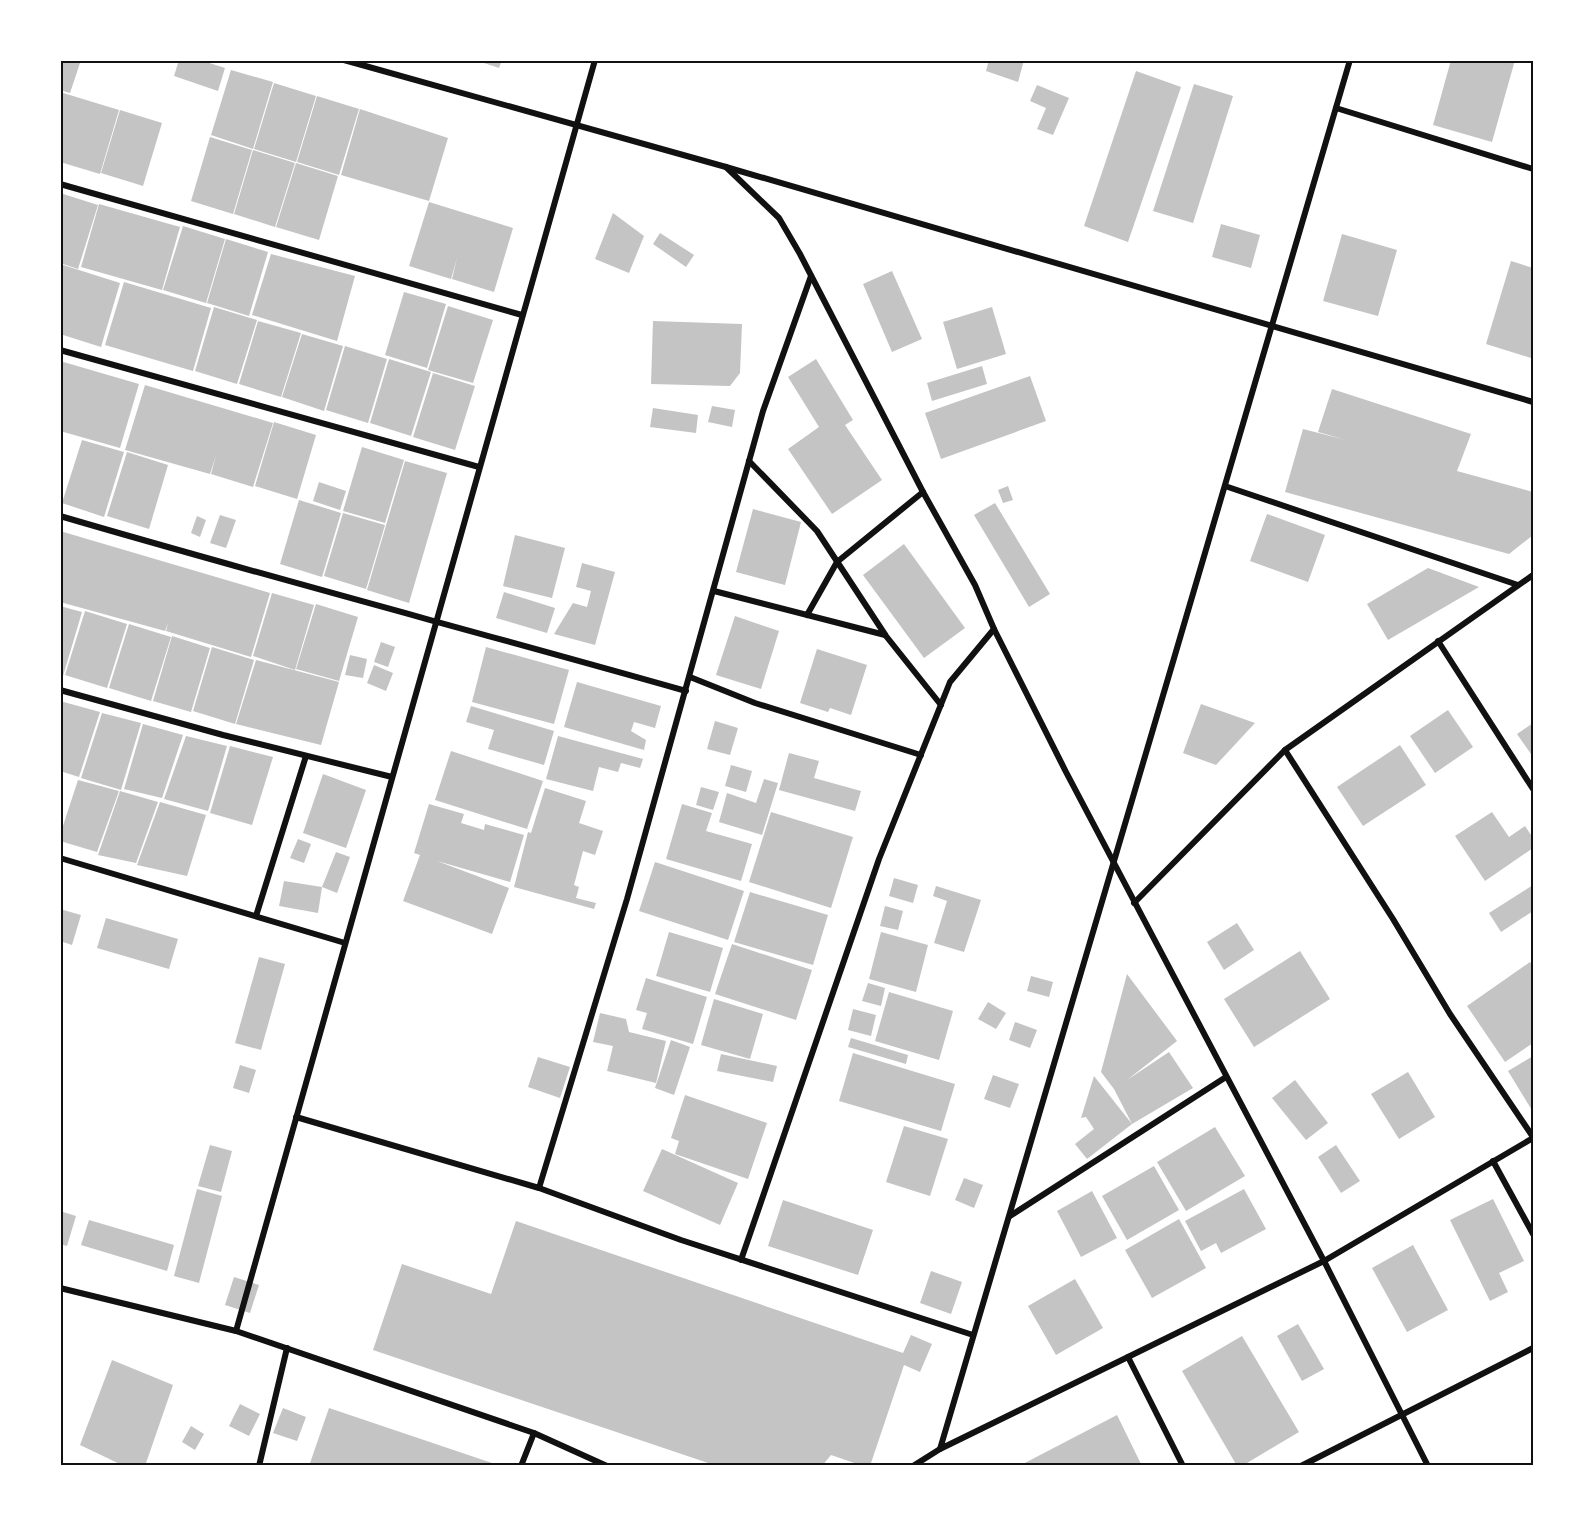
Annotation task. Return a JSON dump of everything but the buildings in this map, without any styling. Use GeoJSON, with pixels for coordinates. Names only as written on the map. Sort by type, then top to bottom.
{"type":"FeatureCollection","features":[{"type":"Feature","properties":{"kind":"street"},"geometry":{"type":"LineString","coordinates":[[347,60],[726,167],[1533,402]]}},
{"type":"Feature","properties":{"kind":"street"},"geometry":{"type":"LineString","coordinates":[[236,1331],[595,60]]}},
{"type":"Feature","properties":{"kind":"street"},"geometry":{"type":"LineString","coordinates":[[940,1449],[1113,861],[1274,327],[1350,60]]}},
{"type":"Feature","properties":{"kind":"street"},"geometry":{"type":"LineString","coordinates":[[1336,108],[1533,169]]}},
{"type":"Feature","properties":{"kind":"street"},"geometry":{"type":"LineString","coordinates":[[726,167],[779,218],[811,276],[975,585],[994,629],[1134,903],[1323,1261],[1428,1466]]}},
{"type":"Feature","properties":{"kind":"street"},"geometry":{"type":"LineString","coordinates":[[60,184],[522,315]]}},
{"type":"Feature","properties":{"kind":"street"},"geometry":{"type":"LineString","coordinates":[[539,1188],[627,899],[763,411],[811,276]]}},
{"type":"Feature","properties":{"kind":"street"},"geometry":{"type":"LineString","coordinates":[[60,350],[479,467]]}},
{"type":"Feature","properties":{"kind":"street"},"geometry":{"type":"LineString","coordinates":[[749,461],[817,531],[886,636],[941,705]]}},
{"type":"Feature","properties":{"kind":"street"},"geometry":{"type":"LineString","coordinates":[[1225,486],[1518,585]]}},
{"type":"Feature","properties":{"kind":"street"},"geometry":{"type":"LineString","coordinates":[[807,615],[837,562],[924,492]]}},
{"type":"Feature","properties":{"kind":"street"},"geometry":{"type":"LineString","coordinates":[[60,516],[359,602],[436,620],[686,691]]}},
{"type":"Feature","properties":{"kind":"street"},"geometry":{"type":"LineString","coordinates":[[1134,903],[1285,750],[1533,575]]}},
{"type":"Feature","properties":{"kind":"street"},"geometry":{"type":"LineString","coordinates":[[714,591],[886,636]]}},
{"type":"Feature","properties":{"kind":"street"},"geometry":{"type":"LineString","coordinates":[[741,1260],[879,859],[950,682],[994,629]]}},
{"type":"Feature","properties":{"kind":"street"},"geometry":{"type":"LineString","coordinates":[[1438,641],[1533,789]]}},
{"type":"Feature","properties":{"kind":"street"},"geometry":{"type":"LineString","coordinates":[[690,676],[755,703],[921,755]]}},
{"type":"Feature","properties":{"kind":"street"},"geometry":{"type":"LineString","coordinates":[[60,690],[223,735],[392,777]]}},
{"type":"Feature","properties":{"kind":"street"},"geometry":{"type":"LineString","coordinates":[[913,1466],[940,1449],[1323,1261],[1533,1137],[1450,1014],[1393,919],[1285,750]]}},
{"type":"Feature","properties":{"kind":"street"},"geometry":{"type":"LineString","coordinates":[[256,916],[306,756]]}},
{"type":"Feature","properties":{"kind":"street"},"geometry":{"type":"LineString","coordinates":[[60,858],[345,943]]}},
{"type":"Feature","properties":{"kind":"street"},"geometry":{"type":"LineString","coordinates":[[1009,1216],[1226,1077]]}},
{"type":"Feature","properties":{"kind":"street"},"geometry":{"type":"LineString","coordinates":[[296,1117],[539,1188],[741,1260],[973,1335]]}},
{"type":"Feature","properties":{"kind":"street"},"geometry":{"type":"LineString","coordinates":[[1493,1161],[1533,1234]]}},
{"type":"Feature","properties":{"kind":"street"},"geometry":{"type":"LineString","coordinates":[[60,1288],[236,1331],[534,1433],[607,1466]]}},
{"type":"Feature","properties":{"kind":"street"},"geometry":{"type":"LineString","coordinates":[[259,1466],[287,1348]]}},
{"type":"Feature","properties":{"kind":"street"},"geometry":{"type":"LineString","coordinates":[[1301,1466],[1533,1348]]}},
{"type":"Feature","properties":{"kind":"street"},"geometry":{"type":"LineString","coordinates":[[1128,1357],[1183,1466]]}},
{"type":"Feature","properties":{"kind":"street"},"geometry":{"type":"LineString","coordinates":[[521,1466],[534,1433]]}}]}
